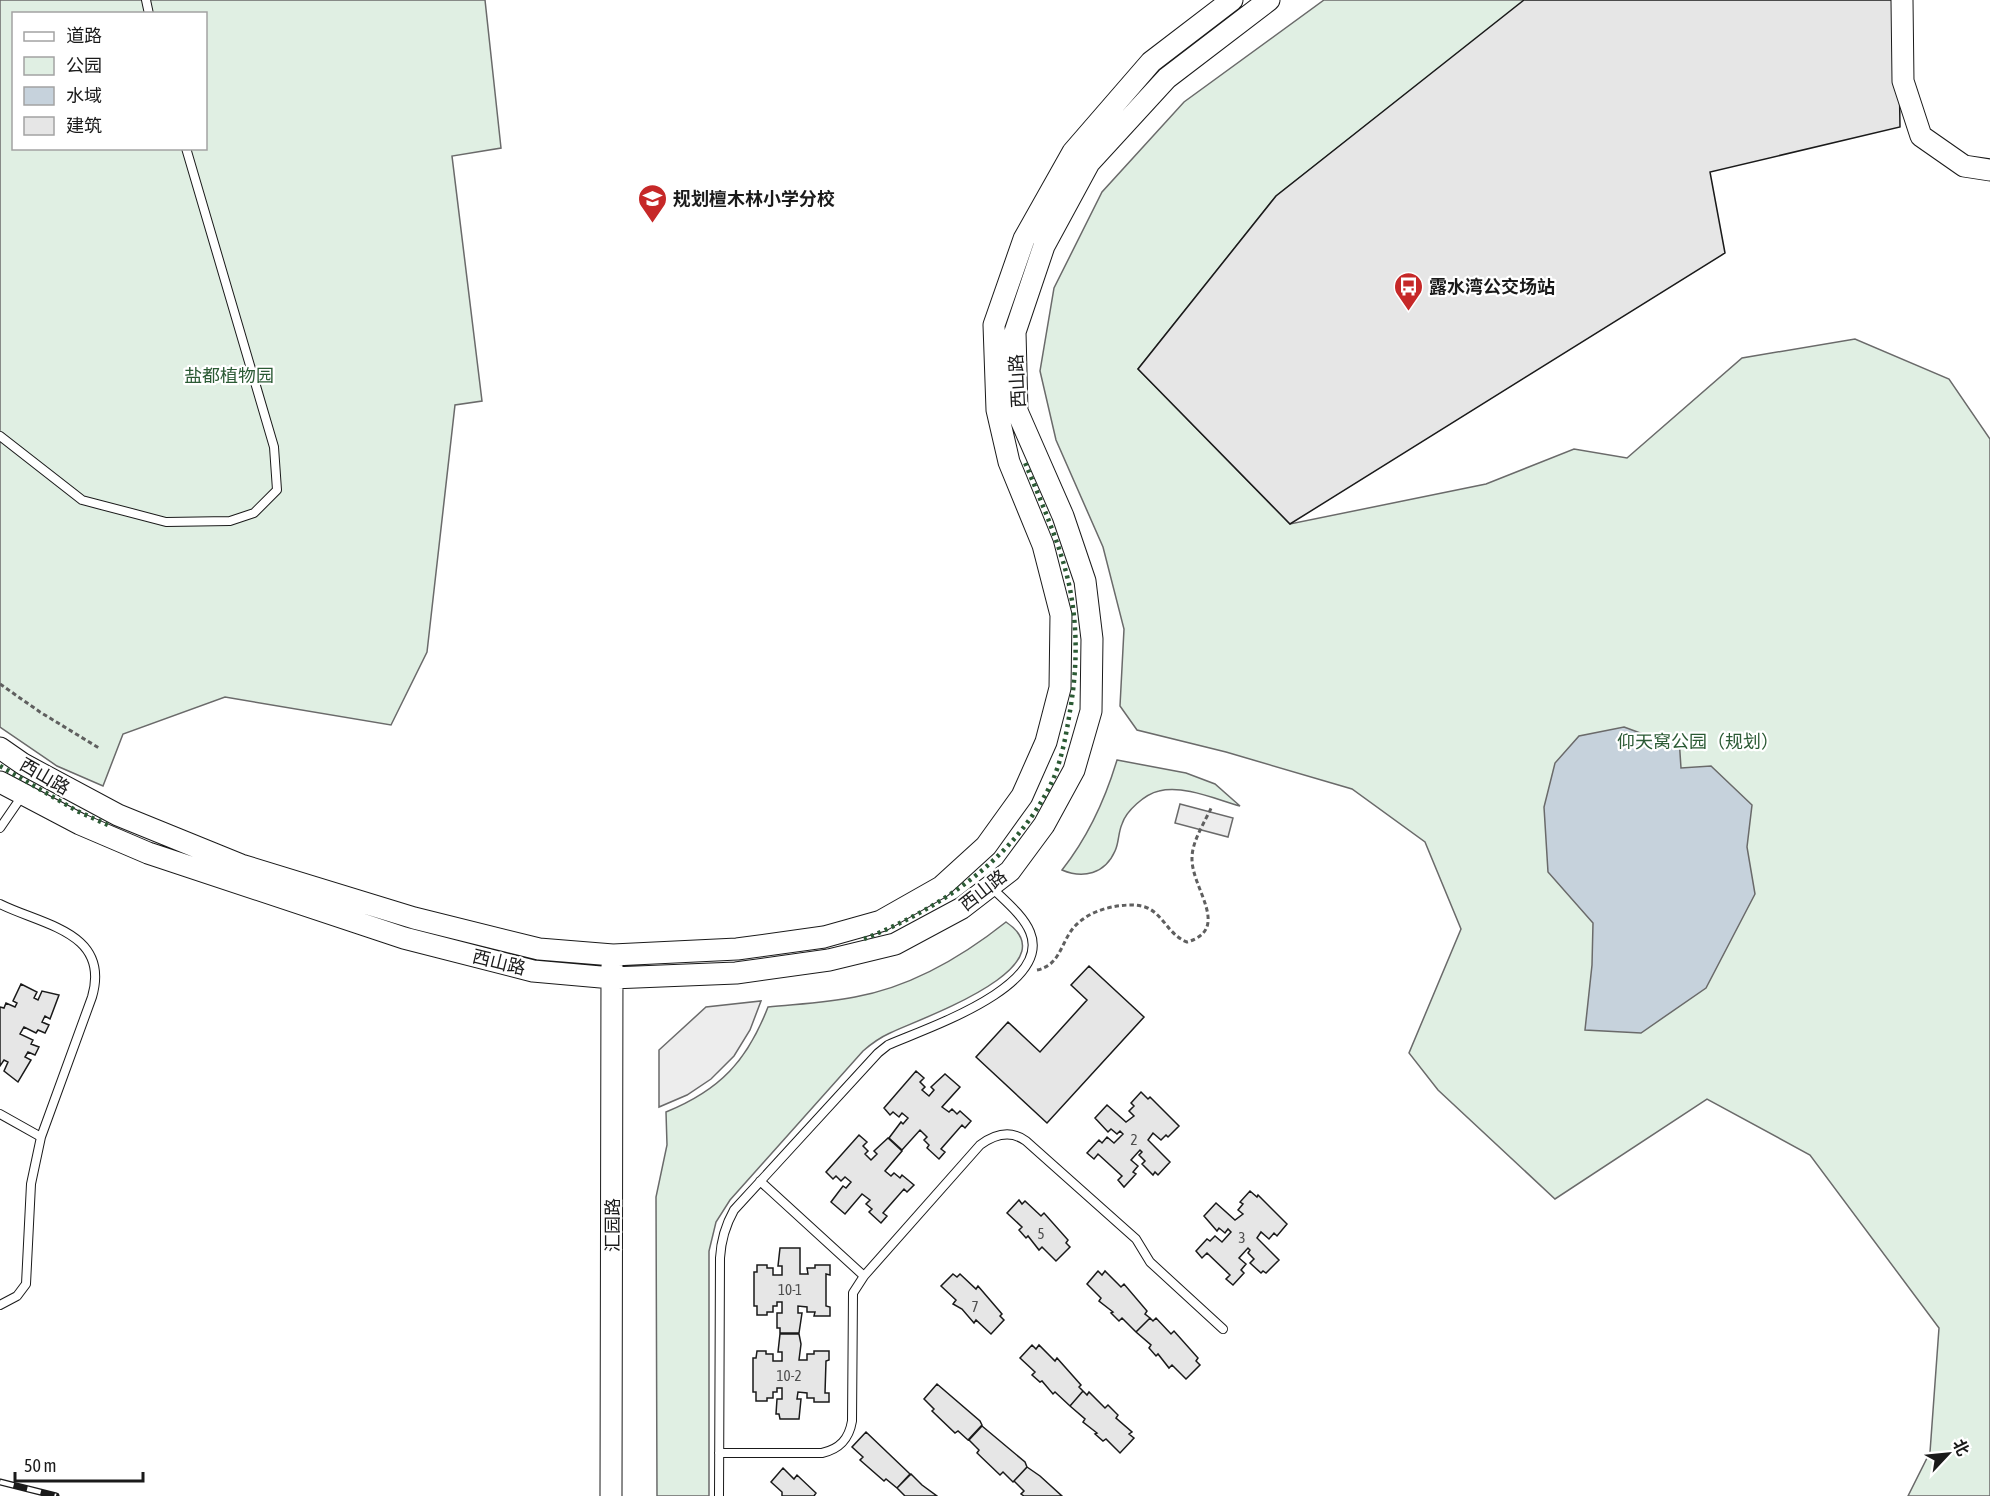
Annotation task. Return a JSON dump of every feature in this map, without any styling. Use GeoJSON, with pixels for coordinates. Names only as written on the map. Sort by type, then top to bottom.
{"type":"FeatureCollection","features":[{"type":"Feature","properties":{"kind":"main road","name":"西山路"},"geometry":{"type":"LineString","coordinates":[[0,748],[22,764],[118,815],[241,865],[414,918],[539,949],[613,955],[737,949],[824,937],[881,921],[941,887],[986,846],[1022,796],[1046,742],[1060,688],[1061,615],[1043,545],[1009,462],[997,410],[994,325],[1024,239],[1073,152],[1151,62],[1232,0]]}},
{"type":"Feature","properties":{"kind":"main road","name":"西山路"},"geometry":{"type":"LineString","coordinates":[[0,782],[22,796],[80,824],[148,853],[404,938],[533,971],[612,978],[736,973],[829,960],[896,944],[962,908],[1010,871],[1044,825],[1074,770],[1091,711],[1092,639],[1085,581],[1063,516],[1017,411],[1015,332],[1044,246],[1089,163],[1167,78],[1269,0]]}},
{"type":"Feature","properties":{"kind":"main road"},"geometry":{"type":"LineString","coordinates":[[1902,0],[1903,81],[1921,136],[1964,166],[1990,170]]}},
{"type":"Feature","properties":{"kind":"main road","name":"汇园路"},"geometry":{"type":"LineString","coordinates":[[612,1496],[613,955]]}},
{"type":"Feature","properties":{"kind":"lane"},"geometry":{"type":"LineString","coordinates":[[0,436],[82,500],[166,522],[230,521],[254,513],[277,490],[274,447],[187,150]]}},
{"type":"Feature","properties":{"kind":"lane"},"geometry":{"type":"LineString","coordinates":[[0,828],[22,796]]}},
{"type":"Feature","properties":{"kind":"lane"},"geometry":{"type":"LineString","coordinates":[[720,1496],[721,1244],[734,1210],[860,1069],[883,1049],[978,1004],[1009,984],[1026,969],[1033,946],[1031,933],[1026,924],[990,886]]}},
{"type":"Feature","properties":{"kind":"lane"},"geometry":{"type":"LineString","coordinates":[[0,904],[27,917],[69,932],[85,947],[96,975],[92,997],[41,1137],[31,1185],[26,1284],[17,1296],[0,1305]]}},
{"type":"Feature","properties":{"kind":"lane"},"geometry":{"type":"LineString","coordinates":[[0,1114],[41,1137]]}},
{"type":"Feature","properties":{"kind":"lane"},"geometry":{"type":"LineString","coordinates":[[720,1453],[822,1453],[830,1452],[847,1439],[852,1422],[854,1293],[864,1276],[980,1145],[993,1137],[1013,1135],[1026,1141],[1136,1239],[1150,1262],[1223,1329]]}},
{"type":"Feature","properties":{"kind":"lane"},"geometry":{"type":"LineString","coordinates":[[760,1181],[864,1276]]}},
{"type":"Feature","properties":{"kind":"path"},"geometry":{"type":"LineString","coordinates":[[0,684],[39,712],[99,748]]}},
{"type":"Feature","properties":{"kind":"path"},"geometry":{"type":"LineString","coordinates":[[1026,969],[1038,970],[1048,967],[1061,952],[1070,932],[1078,923],[1090,914],[1109,908],[1130,904],[1146,907],[1160,916],[1178,939],[1187,942],[1207,930],[1208,916],[1192,859],[1212,806]]}},
{"type":"Feature","properties":{"kind":"green space","name":"盐都植物园"},"geometry":{"type":"Polygon","coordinates":[[[0,0],[485,0],[501,148],[452,156],[482,401],[455,405],[427,652],[391,725],[225,697],[123,734],[103,786],[57,766],[0,727],[0,0]]]}},
{"type":"Feature","properties":{"kind":"green space","name":"仰天窝公园（规划）"},"geometry":{"type":"Polygon","coordinates":[[[1324,0],[1526,0],[1276,196],[1138,369],[1290,524],[1486,484],[1574,449],[1627,458],[1742,358],[1855,339],[1949,379],[1990,439],[1990,1496],[1908,1496],[1930,1452],[1939,1328],[1810,1155],[1707,1099],[1555,1199],[1438,1090],[1409,1053],[1461,929],[1425,842],[1352,789],[1226,752],[1137,730],[1120,706],[1124,629],[1103,547],[1056,440],[1040,371],[1054,288],[1102,192],[1184,102],[1324,0]]]}},
{"type":"Feature","properties":{"kind":"green space"},"geometry":{"type":"Polygon","coordinates":[[[1117,760],[1186,773],[1215,784],[1240,806],[1189,791],[1159,791],[1142,799],[1124,819],[1115,851],[1105,865],[1093,873],[1085,874],[1062,870],[1080,845],[1095,818],[1117,760]]]}},
{"type":"Feature","properties":{"kind":"green space"},"geometry":{"type":"Polygon","coordinates":[[[1006,922],[1021,939],[1020,956],[1006,973],[983,990],[886,1035],[863,1051],[730,1200],[716,1222],[709,1251],[709,1496],[657,1496],[656,1197],[667,1145],[666,1112],[702,1094],[729,1072],[751,1043],[768,1007],[844,999],[896,986],[935,969],[972,947],[1006,922]]]}},
{"type":"Feature","properties":{"kind":"shaded area"},"geometry":{"type":"Polygon","coordinates":[[[1180,804],[1233,818],[1228,837],[1175,823],[1180,804]]]}},
{"type":"Feature","properties":{"kind":"shaded area"},"geometry":{"type":"Polygon","coordinates":[[[761,1001],[750,1030],[734,1056],[711,1079],[687,1095],[659,1107],[659,1050],[706,1007],[761,1001]]]}},
{"type":"Feature","properties":{"kind":"water"},"geometry":{"type":"Polygon","coordinates":[[[1624,727],[1651,737],[1679,738],[1681,768],[1711,766],[1752,805],[1747,847],[1755,894],[1706,988],[1641,1033],[1585,1030],[1592,965],[1593,923],[1548,872],[1544,807],[1555,763],[1579,736],[1624,727]]]}},
{"type":"Feature","properties":{"kind":"building","name":"露水湾公交场站"},"geometry":{"type":"Polygon","coordinates":[[[1524,0],[1898,0],[1900,127],[1710,172],[1725,253],[1290,524],[1138,369],[1276,196],[1524,0]]]}},
{"type":"Feature","properties":{"kind":"building"},"geometry":{"type":"Polygon","coordinates":[[[1089,966],[1144,1017],[1047,1123],[976,1057],[1008,1022],[1040,1052],[1087,1000],[1071,985],[1089,966]]]}},
{"type":"Feature","properties":{"kind":"building"},"geometry":{"type":"Polygon","coordinates":[[[21,984],[37,992],[34,998],[38,1000],[42,991],[59,995],[50,1019],[45,1016],[42,1022],[49,1025],[45,1033],[38,1030],[36,1033],[24,1027],[20,1034],[33,1040],[31,1044],[39,1047],[35,1055],[28,1052],[25,1057],[31,1060],[18,1082],[4,1071],[8,1062],[4,1060],[0,1066],[0,1007],[4,1008],[6,1003],[15,1007],[17,1003],[13,1001],[21,984]]]}},
{"type":"Feature","properties":{"kind":"building"},"geometry":{"type":"Polygon","coordinates":[[[916,1071],[924,1078],[920,1082],[925,1087],[922,1090],[929,1096],[934,1090],[931,1087],[945,1074],[960,1087],[942,1107],[949,1112],[952,1109],[957,1114],[960,1111],[971,1121],[965,1128],[962,1125],[941,1149],[945,1152],[939,1159],[927,1148],[929,1145],[924,1140],[927,1137],[920,1130],[902,1150],[889,1138],[901,1122],[903,1124],[908,1118],[902,1113],[899,1117],[893,1112],[890,1115],[884,1108],[916,1071]]]}},
{"type":"Feature","properties":{"kind":"building"},"geometry":{"type":"Polygon","coordinates":[[[1141,1092],[1148,1099],[1150,1097],[1179,1126],[1168,1137],[1166,1135],[1161,1140],[1153,1133],[1148,1140],[1170,1162],[1158,1175],[1155,1172],[1153,1175],[1142,1164],[1145,1161],[1139,1155],[1142,1152],[1140,1150],[1131,1160],[1138,1166],[1133,1172],[1136,1174],[1124,1187],[1118,1180],[1122,1176],[1098,1154],[1094,1159],[1087,1153],[1099,1140],[1102,1143],[1107,1137],[1114,1143],[1123,1134],[1120,1131],[1117,1134],[1111,1129],[1108,1132],[1095,1118],[1107,1105],[1126,1122],[1134,1116],[1129,1111],[1134,1106],[1131,1103],[1141,1092]]]}},
{"type":"Feature","properties":{"kind":"building"},"geometry":{"type":"Polygon","coordinates":[[[859,1135],[867,1142],[863,1146],[868,1151],[865,1154],[871,1160],[877,1154],[874,1151],[888,1138],[902,1151],[885,1171],[891,1176],[894,1173],[900,1178],[902,1175],[914,1185],[907,1192],[904,1189],[883,1213],[887,1216],[881,1223],[869,1212],[872,1209],[866,1204],[870,1200],[862,1194],[845,1214],[831,1202],[843,1186],[846,1188],[851,1182],[845,1177],[841,1181],[836,1176],[833,1179],[826,1172],[859,1135]]]}},
{"type":"Feature","properties":{"kind":"building"},"geometry":{"type":"Polygon","coordinates":[[[1250,1191],[1257,1197],[1258,1195],[1287,1224],[1277,1236],[1274,1233],[1269,1239],[1261,1232],[1257,1238],[1279,1260],[1266,1273],[1263,1271],[1261,1273],[1250,1263],[1254,1259],[1248,1253],[1250,1250],[1248,1248],[1239,1258],[1246,1264],[1241,1270],[1244,1273],[1233,1285],[1226,1279],[1230,1275],[1207,1253],[1202,1258],[1196,1251],[1207,1239],[1210,1241],[1215,1236],[1222,1242],[1231,1232],[1228,1229],[1225,1233],[1219,1228],[1217,1231],[1204,1216],[1216,1203],[1235,1220],[1243,1214],[1238,1210],[1243,1204],[1240,1202],[1250,1191]]]}},
{"type":"Feature","properties":{"kind":"building"},"geometry":{"type":"Polygon","coordinates":[[[1019,1200],[1022,1204],[1025,1201],[1041,1216],[1044,1213],[1068,1240],[1066,1243],[1070,1247],[1056,1261],[1042,1247],[1039,1250],[1028,1236],[1026,1238],[1019,1230],[1022,1227],[1007,1213],[1019,1200]]]}},
{"type":"Feature","properties":{"kind":"building"},"geometry":{"type":"Polygon","coordinates":[[[780,1248],[800,1248],[800,1274],[808,1274],[807,1268],[815,1268],[815,1265],[830,1265],[830,1275],[826,1274],[826,1306],[830,1307],[830,1316],[814,1316],[815,1312],[807,1312],[807,1307],[798,1306],[798,1313],[802,1313],[799,1333],[780,1333],[780,1328],[777,1328],[777,1313],[782,1313],[782,1302],[777,1302],[777,1306],[773,1306],[773,1312],[767,1312],[767,1315],[757,1315],[757,1306],[754,1306],[754,1272],[757,1272],[757,1265],[767,1265],[767,1268],[773,1268],[773,1275],[782,1275],[782,1266],[778,1266],[780,1248]]]}},
{"type":"Feature","properties":{"kind":"building"},"geometry":{"type":"Polygon","coordinates":[[[1098,1271],[1102,1275],[1105,1271],[1121,1287],[1124,1284],[1147,1311],[1145,1314],[1150,1318],[1136,1332],[1122,1318],[1119,1321],[1111,1313],[1113,1312],[1099,1301],[1101,1298],[1087,1284],[1098,1271]]]}},
{"type":"Feature","properties":{"kind":"building"},"geometry":{"type":"Polygon","coordinates":[[[953,1274],[957,1277],[960,1274],[976,1289],[978,1286],[1002,1314],[1000,1316],[1004,1320],[991,1334],[976,1320],[974,1323],[962,1309],[953,1304],[956,1300],[941,1286],[953,1274]]]}},
{"type":"Feature","properties":{"kind":"building"},"geometry":{"type":"Polygon","coordinates":[[[1150,1318],[1153,1321],[1156,1318],[1171,1334],[1174,1331],[1198,1358],[1196,1361],[1200,1365],[1186,1379],[1172,1365],[1169,1368],[1158,1354],[1156,1356],[1149,1348],[1151,1345],[1136,1332],[1150,1318]]]}},
{"type":"Feature","properties":{"kind":"building"},"geometry":{"type":"Polygon","coordinates":[[[780,1334],[799,1334],[801,1344],[799,1360],[807,1360],[807,1354],[814,1354],[814,1351],[829,1351],[829,1360],[826,1361],[825,1393],[829,1393],[829,1402],[814,1402],[814,1398],[807,1398],[807,1393],[798,1392],[797,1399],[801,1399],[799,1419],[780,1419],[779,1414],[776,1414],[777,1399],[782,1399],[782,1388],[777,1388],[777,1392],[773,1392],[773,1398],[767,1398],[767,1401],[756,1401],[756,1392],[753,1392],[753,1358],[756,1358],[757,1351],[766,1351],[766,1354],[773,1354],[773,1361],[782,1361],[782,1352],[778,1352],[780,1334]]]}},
{"type":"Feature","properties":{"kind":"building"},"geometry":{"type":"Polygon","coordinates":[[[1032,1345],[1036,1349],[1039,1345],[1055,1361],[1057,1358],[1081,1385],[1079,1387],[1083,1391],[1070,1406],[1032,1375],[1035,1372],[1020,1358],[1032,1345]]]}},
{"type":"Feature","properties":{"kind":"building"},"geometry":{"type":"Polygon","coordinates":[[[937,1384],[980,1421],[982,1425],[968,1440],[958,1431],[955,1433],[932,1411],[934,1409],[924,1399],[937,1384]]]}},
{"type":"Feature","properties":{"kind":"building"},"geometry":{"type":"Polygon","coordinates":[[[1083,1391],[1087,1395],[1089,1392],[1105,1408],[1108,1405],[1118,1415],[1116,1418],[1132,1432],[1129,1434],[1134,1438],[1120,1453],[1106,1439],[1103,1441],[1095,1434],[1097,1433],[1083,1422],[1085,1419],[1070,1406],[1083,1391]]]}},
{"type":"Feature","properties":{"kind":"building"},"geometry":{"type":"Polygon","coordinates":[[[982,1426],[1025,1462],[1027,1467],[1013,1482],[1003,1472],[1000,1475],[977,1453],[979,1450],[969,1440],[982,1426]]]}},
{"type":"Feature","properties":{"kind":"building"},"geometry":{"type":"Polygon","coordinates":[[[866,1432],[910,1474],[897,1488],[886,1479],[884,1481],[860,1460],[863,1457],[852,1447],[866,1432]]]}},
{"type":"Feature","properties":{"kind":"building"},"geometry":{"type":"Polygon","coordinates":[[[1027,1467],[1062,1496],[1024,1496],[1021,1494],[1024,1491],[1014,1481],[1027,1467]]]}},
{"type":"Feature","properties":{"kind":"building"},"geometry":{"type":"Polygon","coordinates":[[[783,1468],[794,1479],[797,1475],[816,1493],[814,1496],[782,1496],[782,1492],[771,1482],[783,1468]]]}},
{"type":"Feature","properties":{"kind":"building"},"geometry":{"type":"Polygon","coordinates":[[[911,1474],[937,1496],[905,1496],[897,1488],[911,1474]]]}},
{"type":"Feature","properties":{"kind":"railway"},"geometry":{"type":"LineString","coordinates":[[0,1482],[56,1496]]}},
{"type":"Feature","properties":{"kind":"hedge"},"geometry":{"type":"LineString","coordinates":[[864,939],[892,927],[946,897],[994,859],[1034,813],[1057,769],[1065,740],[1072,696],[1076,650],[1074,620],[1070,589],[1061,556],[1024,460]]}},
{"type":"Feature","properties":{"kind":"hedge"},"geometry":{"type":"LineString","coordinates":[[0,766],[77,811],[108,825]]}},
{"type":"Feature","properties":{"kind":"place","name":"规划檀木林小学分校"},"geometry":{"type":"Point","coordinates":[652,224]}},
{"type":"Feature","properties":{"kind":"place","name":"露水湾公交场站"},"geometry":{"type":"Point","coordinates":[1408,312]}}]}
